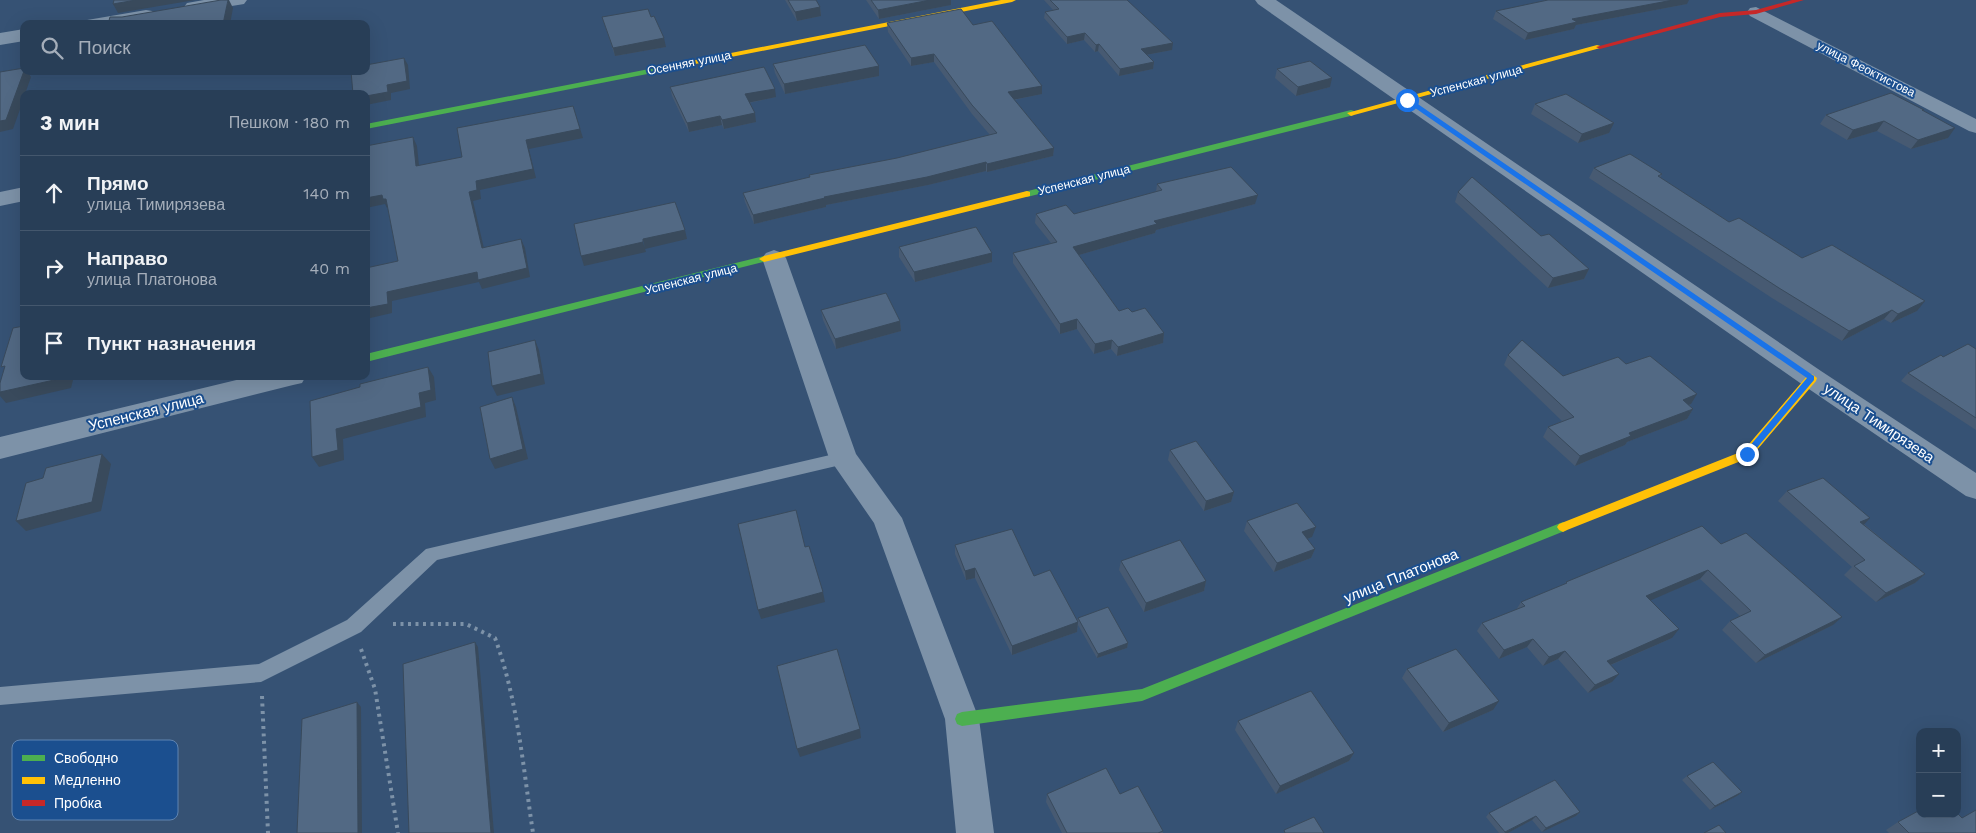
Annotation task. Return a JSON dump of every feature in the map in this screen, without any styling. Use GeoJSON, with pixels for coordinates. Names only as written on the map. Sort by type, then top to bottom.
{"type":"FeatureCollection","features":[{"type":"Feature","properties":{"kind":"street"},"geometry":{"type":"LineString","coordinates":[[180,10],[238,0]]}},
{"type":"Feature","properties":{"kind":"street","name":"Осенняя улица"},"geometry":{"type":"LineString","coordinates":[[370,126],[1012,0]]}},
{"type":"Feature","properties":{"kind":"street","name":"улица Тимирязева"},"geometry":{"type":"LineString","coordinates":[[1264,0],[1812,378],[1976,488]]}},
{"type":"Feature","properties":{"kind":"street","name":"Успенская улица"},"geometry":{"type":"LineString","coordinates":[[370,357],[1407,100],[1720,15],[1756,12],[1800,0]]}},
{"type":"Feature","properties":{"kind":"street","name":"улица Феоктистова"},"geometry":{"type":"LineString","coordinates":[[1756,12],[1976,127]]}},
{"type":"Feature","properties":{"kind":"street"},"geometry":{"type":"LineString","coordinates":[[117,20],[160,13]]}},
{"type":"Feature","properties":{"kind":"street"},"geometry":{"type":"LineString","coordinates":[[0,39],[20,36]]}},
{"type":"Feature","properties":{"kind":"street"},"geometry":{"type":"LineString","coordinates":[[0,199],[20,195]]}},
{"type":"Feature","properties":{"kind":"street"},"geometry":{"type":"LineString","coordinates":[[774,258],[843,458],[888,518],[962,719],[975,833]]}},
{"type":"Feature","properties":{"kind":"street","name":"улица Платонова"},"geometry":{"type":"LineString","coordinates":[[962,719],[1142,696],[1747,454],[1812,378]]}},
{"type":"Feature","properties":{"kind":"street","name":"Успенская улица"},"geometry":{"type":"LineString","coordinates":[[0,448],[277,380]]}},
{"type":"Feature","properties":{"kind":"lane"},"geometry":{"type":"LineString","coordinates":[[0,696],[260,673],[354,626],[432,554],[843,458]]}},
{"type":"Feature","properties":{"kind":"path"},"geometry":{"type":"LineString","coordinates":[[398,833],[375,690],[354,626],[419,622],[466,624],[495,638],[504,660],[514,711],[533,833]]}},
{"type":"Feature","properties":{"kind":"path"},"geometry":{"type":"LineString","coordinates":[[260,673],[268,833]]}},
{"type":"Feature","properties":{"kind":"building"},"geometry":{"type":"Polygon","coordinates":[[[114,0],[136,0],[113,4],[114,0]]]}},
{"type":"Feature","properties":{"kind":"building"},"geometry":{"type":"Polygon","coordinates":[[[228,0],[224,20],[109,20],[110,17],[122,17],[228,0]]]}},
{"type":"Feature","properties":{"kind":"building"},"geometry":{"type":"Polygon","coordinates":[[[788,0],[816,0],[820,7],[795,12],[788,0]]]}},
{"type":"Feature","properties":{"kind":"building"},"geometry":{"type":"Polygon","coordinates":[[[871,0],[930,0],[878,10],[871,0]]]}},
{"type":"Feature","properties":{"kind":"building"},"geometry":{"type":"Polygon","coordinates":[[[1050,0],[1127,0],[1173,43],[1141,49],[1154,62],[1120,69],[1099,44],[1096,45],[1085,33],[1067,37],[1045,12],[1059,9],[1050,0]]]}},
{"type":"Feature","properties":{"kind":"building"},"geometry":{"type":"Polygon","coordinates":[[[1548,0],[1673,0],[1572,19],[1577,22],[1528,33],[1496,11],[1548,0]]]}},
{"type":"Feature","properties":{"kind":"building"},"geometry":{"type":"Polygon","coordinates":[[[648,9],[651,17],[654,16],[664,38],[613,48],[602,17],[648,9]]]}},
{"type":"Feature","properties":{"kind":"building"},"geometry":{"type":"Polygon","coordinates":[[[961,9],[973,25],[992,21],[1042,86],[1008,92],[1054,148],[927,177],[824,197],[753,215],[743,193],[810,177],[809,175],[897,158],[997,133],[972,105],[934,54],[911,58],[887,23],[961,9]]]}},
{"type":"Feature","properties":{"kind":"building"},"geometry":{"type":"Polygon","coordinates":[[[865,45],[879,66],[784,84],[773,64],[865,45]]]}},
{"type":"Feature","properties":{"kind":"building"},"geometry":{"type":"Polygon","coordinates":[[[404,58],[407,81],[387,85],[388,92],[370,95],[370,90],[353,90],[351,75],[370,75],[370,64],[404,58]]]}},
{"type":"Feature","properties":{"kind":"building"},"geometry":{"type":"Polygon","coordinates":[[[1310,61],[1332,78],[1298,87],[1277,69],[1310,61]]]}},
{"type":"Feature","properties":{"kind":"building"},"geometry":{"type":"Polygon","coordinates":[[[764,67],[775,89],[745,94],[755,113],[722,120],[720,116],[687,123],[670,87],[764,67]]]}},
{"type":"Feature","properties":{"kind":"building"},"geometry":{"type":"Polygon","coordinates":[[[20,69],[20,75],[23,75],[6,120],[0,121],[0,72],[20,69]]]}},
{"type":"Feature","properties":{"kind":"building"},"geometry":{"type":"Polygon","coordinates":[[[1891,93],[1955,128],[1918,140],[1884,121],[1853,130],[1826,115],[1891,93]]]}},
{"type":"Feature","properties":{"kind":"building"},"geometry":{"type":"Polygon","coordinates":[[[1566,94],[1614,123],[1582,134],[1535,104],[1566,94]]]}},
{"type":"Feature","properties":{"kind":"building"},"geometry":{"type":"Polygon","coordinates":[[[573,106],[580,129],[526,140],[533,169],[476,181],[477,190],[469,192],[482,248],[521,239],[527,268],[478,280],[477,272],[387,292],[388,304],[370,307],[370,267],[398,261],[386,199],[383,199],[382,195],[370,197],[370,145],[413,137],[416,166],[462,157],[457,128],[573,106]]]}},
{"type":"Feature","properties":{"kind":"building"},"geometry":{"type":"Polygon","coordinates":[[[1630,154],[1662,174],[1658,176],[1729,222],[1739,218],[1802,258],[1832,245],[1925,301],[1898,314],[1892,310],[1849,331],[1594,168],[1630,154]]]}},
{"type":"Feature","properties":{"kind":"building"},"geometry":{"type":"Polygon","coordinates":[[[1231,167],[1258,195],[1154,221],[1157,224],[1073,247],[1119,311],[1128,308],[1132,312],[1145,308],[1164,333],[1118,347],[1112,340],[1095,344],[1077,319],[1060,324],[1013,253],[1057,242],[1036,214],[1066,205],[1074,214],[1162,190],[1157,184],[1231,167]]]}},
{"type":"Feature","properties":{"kind":"building"},"geometry":{"type":"Polygon","coordinates":[[[1472,177],[1541,236],[1549,234],[1589,269],[1553,278],[1458,192],[1472,177]]]}},
{"type":"Feature","properties":{"kind":"building"},"geometry":{"type":"Polygon","coordinates":[[[675,202],[685,230],[581,256],[574,224],[675,202]]]}},
{"type":"Feature","properties":{"kind":"building"},"geometry":{"type":"Polygon","coordinates":[[[976,227],[992,253],[914,272],[899,247],[976,227]]]}},
{"type":"Feature","properties":{"kind":"building"},"geometry":{"type":"Polygon","coordinates":[[[886,293],[900,321],[835,339],[821,310],[886,293]]]}},
{"type":"Feature","properties":{"kind":"building"},"geometry":{"type":"Polygon","coordinates":[[[20,327],[20,380],[54,380],[0,392],[0,383],[5,366],[1,367],[13,328],[20,327]]]}},
{"type":"Feature","properties":{"kind":"building"},"geometry":{"type":"Polygon","coordinates":[[[535,340],[541,374],[492,386],[488,352],[535,340]]]}},
{"type":"Feature","properties":{"kind":"building"},"geometry":{"type":"Polygon","coordinates":[[[1522,340],[1563,376],[1618,357],[1626,364],[1650,356],[1697,394],[1683,400],[1693,409],[1629,433],[1631,436],[1580,456],[1548,427],[1574,417],[1508,355],[1522,340]]]}},
{"type":"Feature","properties":{"kind":"building"},"geometry":{"type":"Polygon","coordinates":[[[1968,344],[1976,349],[1976,418],[1908,373],[1941,355],[1943,357],[1968,344]]]}},
{"type":"Feature","properties":{"kind":"building"},"geometry":{"type":"Polygon","coordinates":[[[428,367],[431,390],[419,393],[421,407],[336,429],[338,450],[312,457],[310,401],[360,387],[360,384],[428,367]]]}},
{"type":"Feature","properties":{"kind":"building"},"geometry":{"type":"Polygon","coordinates":[[[512,397],[523,449],[490,459],[480,407],[512,397]]]}},
{"type":"Feature","properties":{"kind":"building"},"geometry":{"type":"Polygon","coordinates":[[[1196,441],[1234,492],[1206,501],[1170,450],[1196,441]]]}},
{"type":"Feature","properties":{"kind":"building"},"geometry":{"type":"Polygon","coordinates":[[[102,454],[92,502],[16,521],[26,483],[43,478],[46,468],[102,454]]]}},
{"type":"Feature","properties":{"kind":"building"},"geometry":{"type":"Polygon","coordinates":[[[1823,478],[1870,518],[1860,522],[1925,574],[1886,593],[1854,566],[1865,560],[1787,491],[1823,478]]]}},
{"type":"Feature","properties":{"kind":"building"},"geometry":{"type":"Polygon","coordinates":[[[1297,503],[1316,527],[1302,532],[1315,549],[1277,563],[1247,521],[1297,503]]]}},
{"type":"Feature","properties":{"kind":"building"},"geometry":{"type":"Polygon","coordinates":[[[796,510],[805,547],[809,546],[823,592],[758,610],[738,524],[796,510]]]}},
{"type":"Feature","properties":{"kind":"building"},"geometry":{"type":"Polygon","coordinates":[[[1702,526],[1721,544],[1746,533],[1842,617],[1765,655],[1730,621],[1751,611],[1708,570],[1646,596],[1679,629],[1607,661],[1619,674],[1595,685],[1565,651],[1549,657],[1533,639],[1504,650],[1482,623],[1525,606],[1521,602],[1566,582],[1702,526]]]}},
{"type":"Feature","properties":{"kind":"building"},"geometry":{"type":"Polygon","coordinates":[[[1012,529],[1034,576],[1050,570],[1078,622],[1012,646],[975,568],[965,571],[955,545],[1012,529]]]}},
{"type":"Feature","properties":{"kind":"building"},"geometry":{"type":"Polygon","coordinates":[[[1180,540],[1206,581],[1146,603],[1121,561],[1180,540]]]}},
{"type":"Feature","properties":{"kind":"building"},"geometry":{"type":"Polygon","coordinates":[[[1108,607],[1128,643],[1098,654],[1078,618],[1108,607]]]}},
{"type":"Feature","properties":{"kind":"building"},"geometry":{"type":"Polygon","coordinates":[[[475,642],[491,833],[409,833],[403,664],[475,642]]]}},
{"type":"Feature","properties":{"kind":"building"},"geometry":{"type":"Polygon","coordinates":[[[837,649],[860,729],[797,749],[777,666],[837,649]]]}},
{"type":"Feature","properties":{"kind":"building"},"geometry":{"type":"Polygon","coordinates":[[[1456,649],[1499,701],[1449,723],[1407,669],[1456,649]]]}},
{"type":"Feature","properties":{"kind":"building"},"geometry":{"type":"Polygon","coordinates":[[[1311,691],[1354,753],[1280,786],[1238,721],[1311,691]]]}},
{"type":"Feature","properties":{"kind":"building"},"geometry":{"type":"Polygon","coordinates":[[[357,702],[358,833],[297,833],[302,719],[357,702]]]}},
{"type":"Feature","properties":{"kind":"building"},"geometry":{"type":"Polygon","coordinates":[[[1713,762],[1742,792],[1715,806],[1687,776],[1713,762]]]}},
{"type":"Feature","properties":{"kind":"building"},"geometry":{"type":"Polygon","coordinates":[[[1106,768],[1120,794],[1138,786],[1163,831],[1158,833],[1067,833],[1047,794],[1106,768]]]}},
{"type":"Feature","properties":{"kind":"building"},"geometry":{"type":"Polygon","coordinates":[[[1555,780],[1580,812],[1546,828],[1536,816],[1505,832],[1489,813],[1555,780]]]}},
{"type":"Feature","properties":{"kind":"building"},"geometry":{"type":"Polygon","coordinates":[[[1976,810],[1976,833],[1909,833],[1898,822],[1916,812],[1916,818],[1962,818],[1976,810]]]}},
{"type":"Feature","properties":{"kind":"building"},"geometry":{"type":"Polygon","coordinates":[[[1314,817],[1324,833],[1285,833],[1284,830],[1314,817]]]}},
{"type":"Feature","properties":{"kind":"building"},"geometry":{"type":"Polygon","coordinates":[[[1719,825],[1726,833],[1704,833],[1719,825]]]}},
{"type":"Feature","properties":{"kind":"traffic: fast"},"geometry":{"type":"LineString","coordinates":[[370,126],[680,65]]}},
{"type":"Feature","properties":{"kind":"traffic: fast"},"geometry":{"type":"LineString","coordinates":[[1027,194],[1351,113]]}},
{"type":"Feature","properties":{"kind":"traffic: fast"},"geometry":{"type":"LineString","coordinates":[[370,357],[764,259]]}},
{"type":"Feature","properties":{"kind":"traffic: fast"},"geometry":{"type":"LineString","coordinates":[[962,719],[1142,695],[1563,527]]}},
{"type":"Feature","properties":{"kind":"traffic: slow"},"geometry":{"type":"LineString","coordinates":[[680,65],[1012,0]]}},
{"type":"Feature","properties":{"kind":"traffic: slow"},"geometry":{"type":"LineString","coordinates":[[1351,113],[1600,47]]}},
{"type":"Feature","properties":{"kind":"traffic: slow"},"geometry":{"type":"LineString","coordinates":[[764,259],[1027,194]]}},
{"type":"Feature","properties":{"kind":"traffic: slow"},"geometry":{"type":"LineString","coordinates":[[1563,527],[1747,454],[1812,378]]}},
{"type":"Feature","properties":{"kind":"traffic: jam"},"geometry":{"type":"LineString","coordinates":[[1600,47],[1720,15],[1756,12],[1800,0]]}},
{"type":"Feature","properties":{"kind":"route"},"geometry":{"type":"LineString","coordinates":[[1407,100],[1812,378],[1747,454]]}}]}
